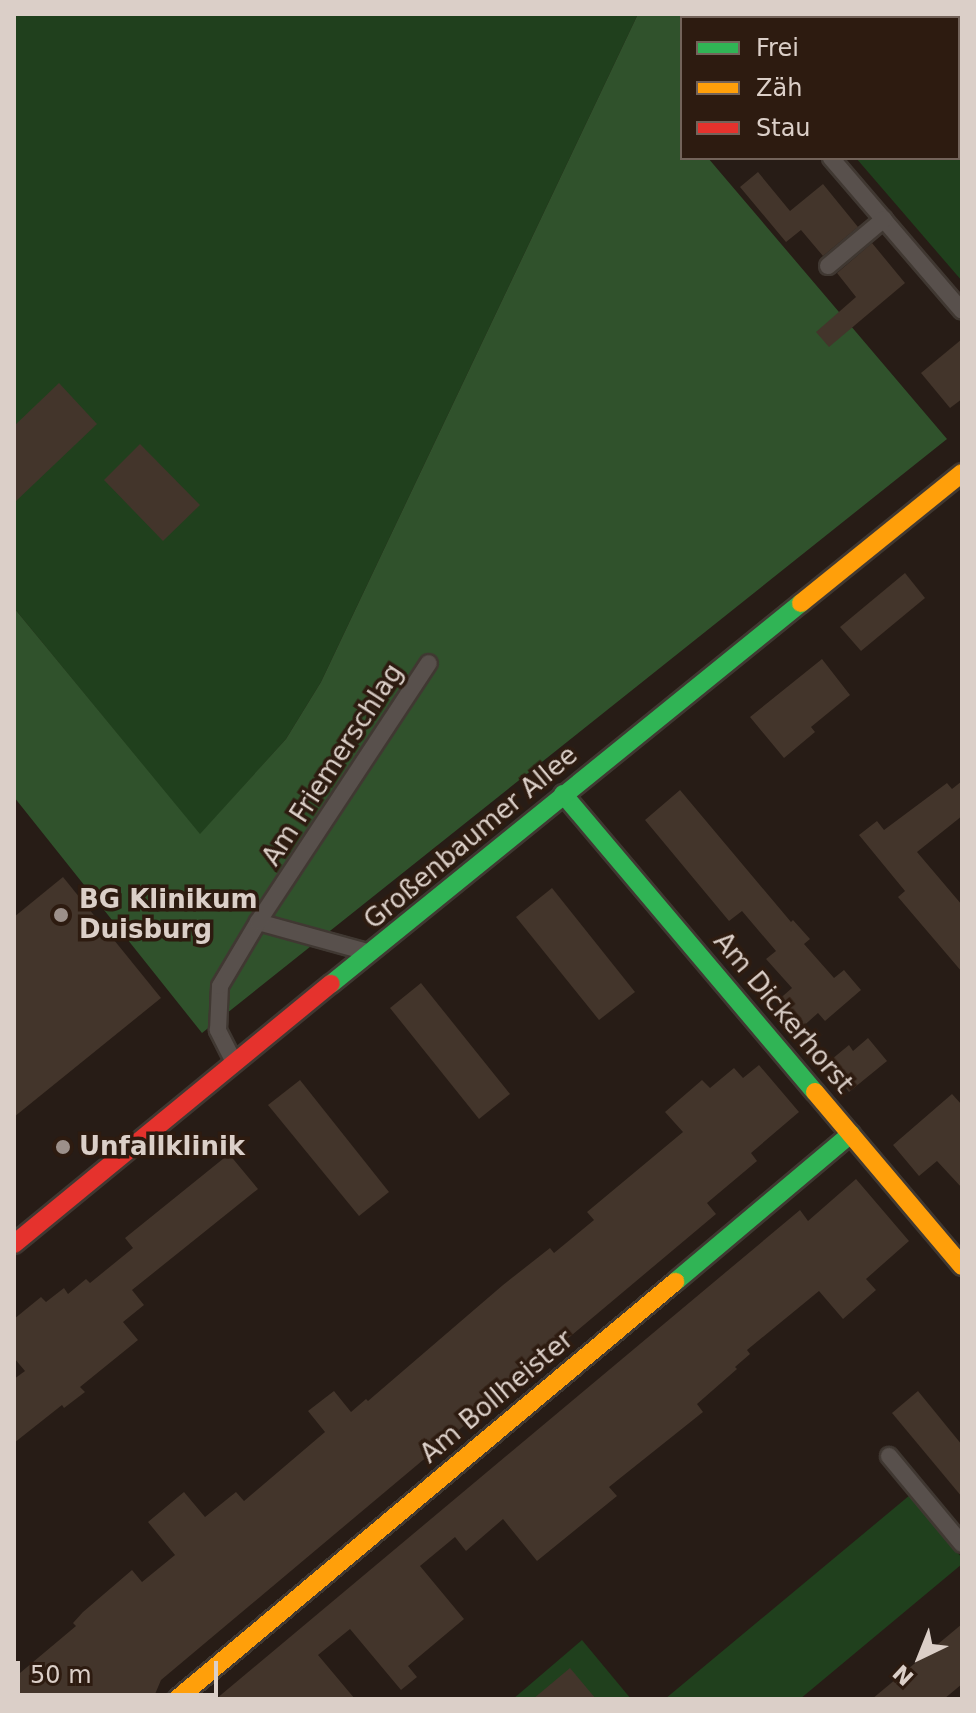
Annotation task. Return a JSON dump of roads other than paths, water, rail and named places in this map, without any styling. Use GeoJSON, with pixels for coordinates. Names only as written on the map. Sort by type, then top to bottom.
{"type":"FeatureCollection","features":[{"type":"Feature","properties":{"kind":"street","name":"Großenbaumer Allee"},"geometry":{"type":"LineString","coordinates":[[14,1244],[373,953],[563,794],[962,473]]}},
{"type":"Feature","properties":{"kind":"street","name":"Am Dickerhorst"},"geometry":{"type":"LineString","coordinates":[[563,794],[962,1266]]}},
{"type":"Feature","properties":{"kind":"street","name":"Am Bollheister"},"geometry":{"type":"LineString","coordinates":[[177,1699],[851,1134]]}},
{"type":"Feature","properties":{"kind":"lane"},"geometry":{"type":"LineString","coordinates":[[833,160],[962,311]]}},
{"type":"Feature","properties":{"kind":"lane"},"geometry":{"type":"LineString","coordinates":[[828,266],[884,219]]}},
{"type":"Feature","properties":{"kind":"lane","name":"Am Friemerschlag"},"geometry":{"type":"LineString","coordinates":[[236,1065],[218,1030],[220,986],[258,922],[429,663]]}},
{"type":"Feature","properties":{"kind":"lane"},"geometry":{"type":"LineString","coordinates":[[258,922],[373,953]]}},
{"type":"Feature","properties":{"kind":"lane"},"geometry":{"type":"LineString","coordinates":[[889,1456],[962,1544]]}},
{"type":"Feature","properties":{"kind":"place","name":"BG Klinikum Duisburg"},"geometry":{"type":"Point","coordinates":[61,915]}},
{"type":"Feature","properties":{"kind":"place","name":"Unfallklinik"},"geometry":{"type":"Point","coordinates":[63,1147]}}]}
